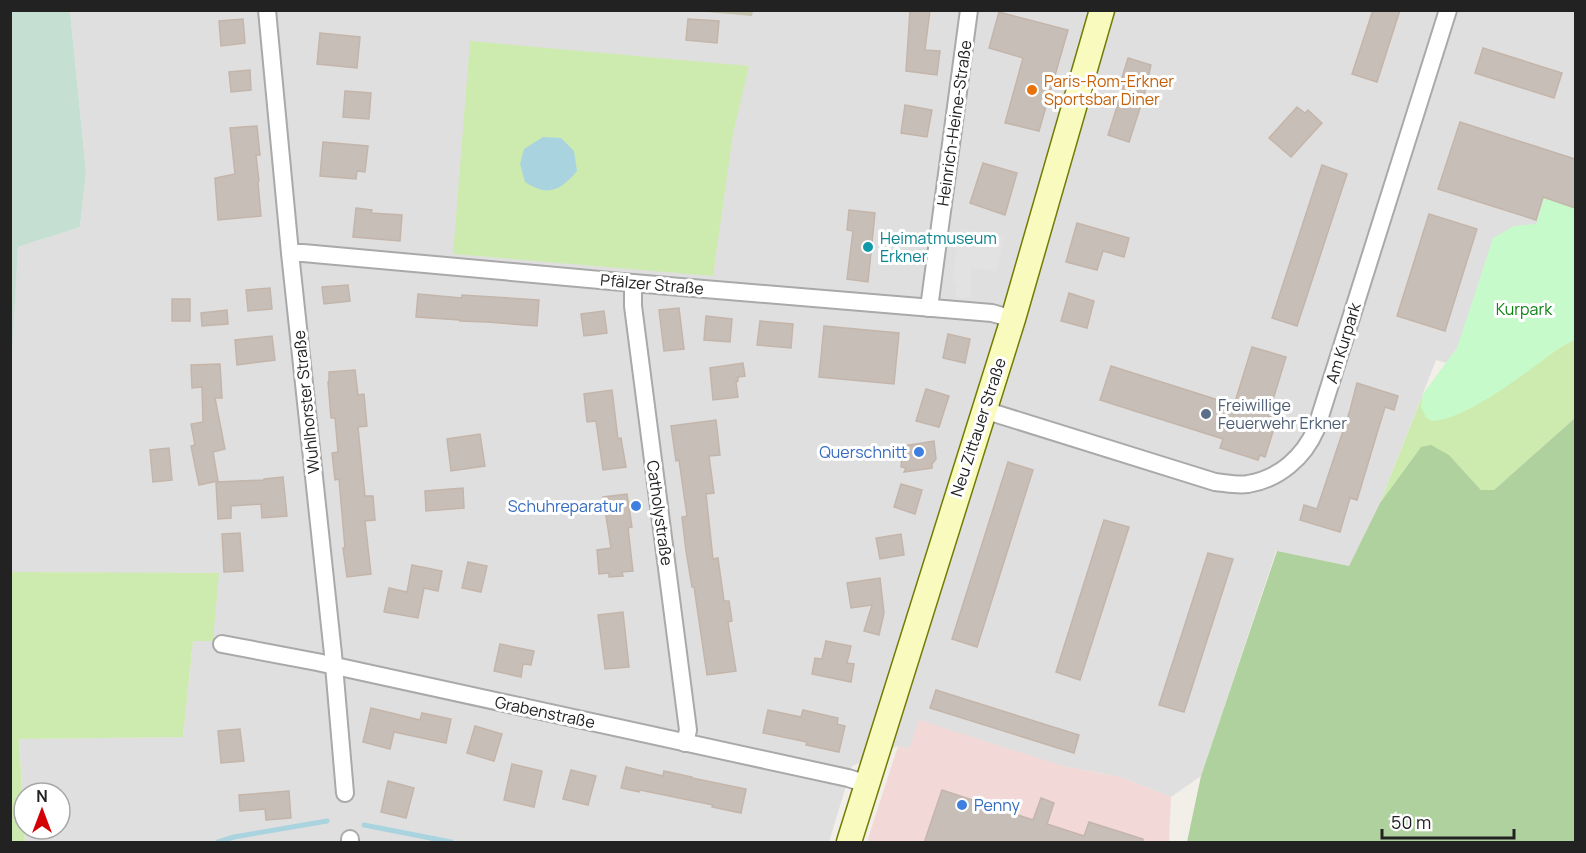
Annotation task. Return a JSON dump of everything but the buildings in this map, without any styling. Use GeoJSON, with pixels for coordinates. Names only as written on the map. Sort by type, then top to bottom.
{"type":"FeatureCollection","features":[{"type":"Feature","properties":{"kind":"main road","name":"Neu Zittauer Straße"},"geometry":{"type":"LineString","coordinates":[[849,843],[1013,319],[1102,10]]}},
{"type":"Feature","properties":{"kind":"street","name":"Wuhlhorster Straße"},"geometry":{"type":"LineString","coordinates":[[267,10],[345,794]]}},
{"type":"Feature","properties":{"kind":"street","name":"Heinrich-Heine-Straße"},"geometry":{"type":"LineString","coordinates":[[929,308],[969,10]]}},
{"type":"Feature","properties":{"kind":"street","name":"Am Kurpark"},"geometry":{"type":"LineString","coordinates":[[984,410],[1215,482],[1249,484],[1270,477],[1293,463],[1310,443],[1316,429],[1448,10]]}},
{"type":"Feature","properties":{"kind":"street","name":"Pfälzer Straße"},"geometry":{"type":"LineString","coordinates":[[291,253],[992,313],[1013,319]]}},
{"type":"Feature","properties":{"kind":"street","name":"Catholystraße"},"geometry":{"type":"LineString","coordinates":[[633,283],[633,306],[688,730],[685,743]]}},
{"type":"Feature","properties":{"kind":"street","name":"Grabenstraße"},"geometry":{"type":"LineString","coordinates":[[222,644],[334,666],[867,784]]}},
{"type":"Feature","properties":{"kind":"shaded area"},"geometry":{"type":"Polygon","coordinates":[[[11,10],[70,11],[86,172],[80,227],[18,247],[11,370],[11,10]]]}},
{"type":"Feature","properties":{"kind":"shaded area"},"geometry":{"type":"Polygon","coordinates":[[[70,11],[1575,11],[1575,232],[1473,370],[1436,360],[1380,503],[1349,566],[1276,551],[1201,776],[1171,797],[1120,777],[1063,766],[898,746],[852,766],[829,842],[25,842],[72,841],[72,781],[21,781],[19,739],[183,737],[193,641],[219,574],[11,572],[10,370],[18,247],[80,227],[86,172],[70,11]]]}},
{"type":"Feature","properties":{"kind":"shaded area"},"geometry":{"type":"Polygon","coordinates":[[[695,11],[753,11],[752,16],[695,11]]]}},
{"type":"Feature","properties":{"kind":"shaded area"},"geometry":{"type":"Polygon","coordinates":[[[960,229],[1004,236],[997,271],[971,268],[971,297],[956,298],[956,282],[952,281],[960,229]]]}},
{"type":"Feature","properties":{"kind":"shaded area"},"geometry":{"type":"Polygon","coordinates":[[[919,720],[1063,766],[1120,777],[1171,797],[1169,842],[867,842],[898,746],[909,749],[919,720]]]}},
{"type":"Feature","properties":{"kind":"green space"},"geometry":{"type":"Polygon","coordinates":[[[470,41],[749,66],[733,134],[713,276],[453,254],[470,41]]]}},
{"type":"Feature","properties":{"kind":"green space","name":"Kurpark"},"geometry":{"type":"Polygon","coordinates":[[[1547,189],[1575,196],[1575,339],[1480,403],[1446,419],[1431,421],[1421,407],[1423,394],[1457,348],[1493,238],[1514,226],[1536,224],[1547,189]]]}},
{"type":"Feature","properties":{"kind":"green space"},"geometry":{"type":"Polygon","coordinates":[[[1575,339],[1575,418],[1494,490],[1481,490],[1449,455],[1421,447],[1380,503],[1423,394],[1421,407],[1575,339]]]}},
{"type":"Feature","properties":{"kind":"green space"},"geometry":{"type":"Polygon","coordinates":[[[1575,418],[1575,842],[1187,842],[1201,776],[1277,551],[1349,566],[1380,503],[1421,447],[1431,445],[1449,455],[1481,490],[1494,490],[1575,418]]]}},
{"type":"Feature","properties":{"kind":"green space"},"geometry":{"type":"Polygon","coordinates":[[[11,572],[219,573],[213,641],[193,641],[183,737],[19,739],[21,781],[12,781],[12,841],[25,842],[11,842],[11,572]]]}},
{"type":"Feature","properties":{"kind":"water"},"geometry":{"type":"Polygon","coordinates":[[[543,137],[561,138],[574,151],[577,171],[565,183],[553,190],[533,187],[525,182],[520,164],[524,149],[543,137]]]}},
{"type":"Feature","properties":{"kind":"waterway"},"geometry":{"type":"LineString","coordinates":[[218,842],[234,837],[327,821]]}},
{"type":"Feature","properties":{"kind":"waterway"},"geometry":{"type":"LineString","coordinates":[[364,825],[451,842]]}},
{"type":"Feature","properties":{"kind":"place","name":"Paris-Rom-Erkner Sportsbar Diner"},"geometry":{"type":"Point","coordinates":[1032,90]}},
{"type":"Feature","properties":{"kind":"place","name":"Heimatmuseum Erkner"},"geometry":{"type":"Point","coordinates":[868,247]}},
{"type":"Feature","properties":{"kind":"place","name":"Freiwillige Feuerwehr Erkner"},"geometry":{"type":"Point","coordinates":[1206,414]}},
{"type":"Feature","properties":{"kind":"place","name":"Querschnitt"},"geometry":{"type":"Point","coordinates":[919,452]}},
{"type":"Feature","properties":{"kind":"place","name":"Schuhreparatur"},"geometry":{"type":"Point","coordinates":[636,506]}},
{"type":"Feature","properties":{"kind":"place","name":"Penny"},"geometry":{"type":"Point","coordinates":[962,805]}}]}
